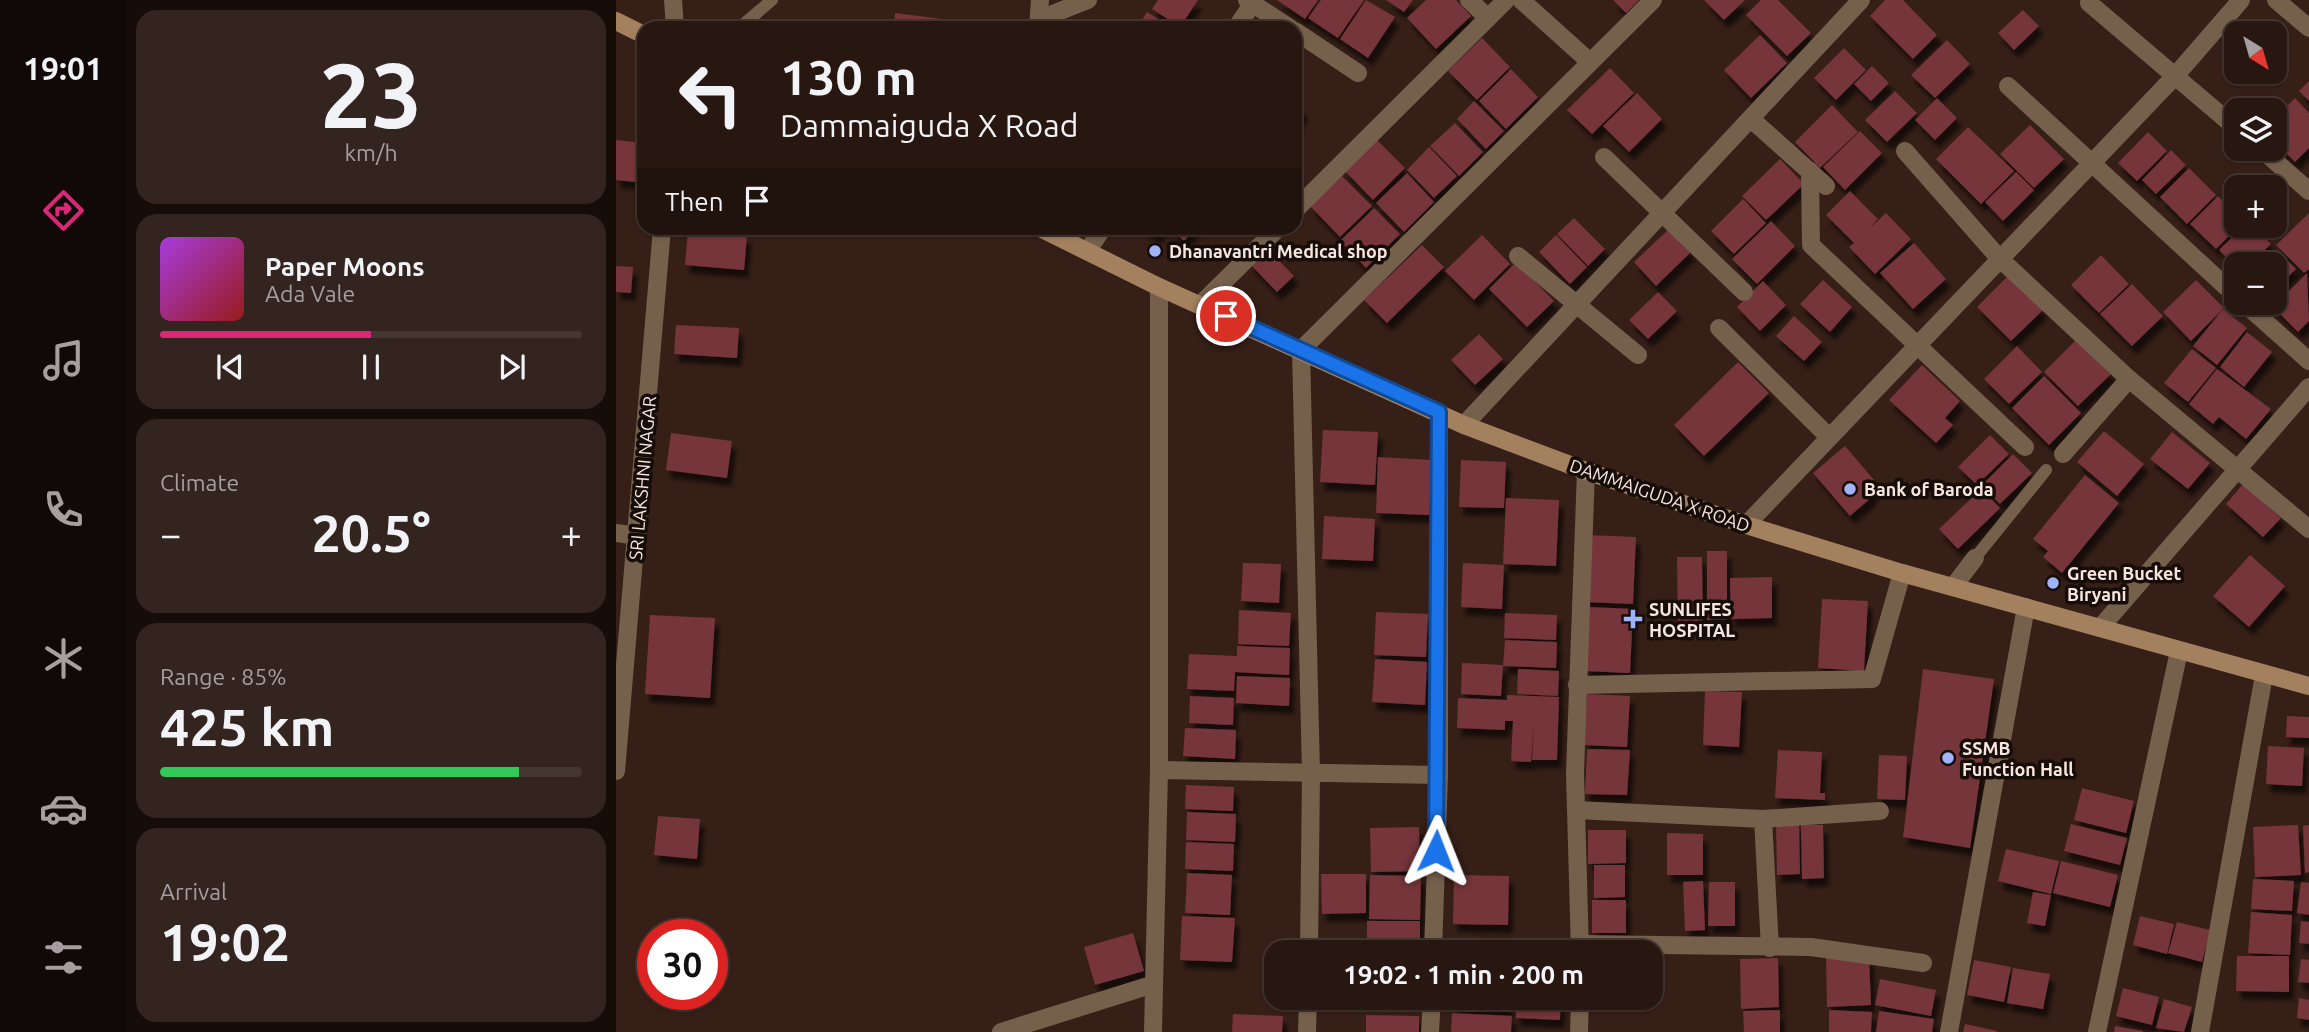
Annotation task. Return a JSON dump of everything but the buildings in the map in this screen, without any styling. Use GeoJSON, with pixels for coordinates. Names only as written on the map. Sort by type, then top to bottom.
{"type":"FeatureCollection","features":[{"type":"Feature","properties":{"kind":"street"},"geometry":{"type":"LineString","coordinates":[[673,0],[674,21]]}},
{"type":"Feature","properties":{"kind":"street"},"geometry":{"type":"LineString","coordinates":[[1039,21],[1040,0]]}},
{"type":"Feature","properties":{"kind":"street"},"geometry":{"type":"LineString","coordinates":[[1043,21],[1088,0]]}},
{"type":"Feature","properties":{"kind":"street"},"geometry":{"type":"LineString","coordinates":[[1469,0],[1488,18]]}},
{"type":"Feature","properties":{"kind":"street"},"geometry":{"type":"LineString","coordinates":[[1302,203],[1506,0]]}},
{"type":"Feature","properties":{"kind":"street"},"geometry":{"type":"LineString","coordinates":[[1521,0],[1590,62]]}},
{"type":"Feature","properties":{"kind":"street"},"geometry":{"type":"LineString","coordinates":[[1309,940],[1311,773],[1301,350],[1653,0]]}},
{"type":"Feature","properties":{"kind":"street"},"geometry":{"type":"LineString","coordinates":[[1464,425],[1861,0]]}},
{"type":"Feature","properties":{"kind":"street"},"geometry":{"type":"LineString","coordinates":[[1746,525],[1917,343],[2176,75],[2241,0]]}},
{"type":"Feature","properties":{"kind":"street"},"geometry":{"type":"LineString","coordinates":[[2276,0],[2309,28]]}},
{"type":"Feature","properties":{"kind":"street"},"geometry":{"type":"LineString","coordinates":[[1240,21],[1252,1],[1280,21]]}},
{"type":"Feature","properties":{"kind":"street"},"geometry":{"type":"LineString","coordinates":[[2089,3],[2224,117]]}},
{"type":"Feature","properties":{"kind":"street"},"geometry":{"type":"LineString","coordinates":[[616,21],[637,32]]}},
{"type":"Feature","properties":{"kind":"street"},"geometry":{"type":"LineString","coordinates":[[1302,37],[1358,73]]}},
{"type":"Feature","properties":{"kind":"street"},"geometry":{"type":"LineString","coordinates":[[2008,86],[2224,285]]}},
{"type":"Feature","properties":{"kind":"street"},"geometry":{"type":"LineString","coordinates":[[1751,119],[1826,186]]}},
{"type":"Feature","properties":{"kind":"street"},"geometry":{"type":"LineString","coordinates":[[1905,151],[1999,258],[2129,379],[2309,529]]}},
{"type":"Feature","properties":{"kind":"street"},"geometry":{"type":"LineString","coordinates":[[1604,157],[1744,292]]}},
{"type":"Feature","properties":{"kind":"street"},"geometry":{"type":"LineString","coordinates":[[2275,161],[2309,191]]}},
{"type":"Feature","properties":{"kind":"street"},"geometry":{"type":"LineString","coordinates":[[1810,171],[1811,245],[2025,447]]}},
{"type":"Feature","properties":{"kind":"street","name":"SRI LAKSHNI NAGAR"},"geometry":{"type":"LineString","coordinates":[[616,771],[661,235]]}},
{"type":"Feature","properties":{"kind":"street","name":"DAMMAIGUDA X ROAD"},"geometry":{"type":"LineString","coordinates":[[1055,235],[1159,287],[1464,425],[1586,471],[1746,525],[1902,573],[2309,687]]}},
{"type":"Feature","properties":{"kind":"street"},"geometry":{"type":"LineString","coordinates":[[1088,250],[1098,235]]}},
{"type":"Feature","properties":{"kind":"street"},"geometry":{"type":"LineString","coordinates":[[1201,304],[1271,235]]}},
{"type":"Feature","properties":{"kind":"street"},"geometry":{"type":"LineString","coordinates":[[1518,256],[1638,355]]}},
{"type":"Feature","properties":{"kind":"street"},"geometry":{"type":"LineString","coordinates":[[1153,1032],[1158,770],[1159,287]]}},
{"type":"Feature","properties":{"kind":"street"},"geometry":{"type":"LineString","coordinates":[[2257,315],[2309,361]]}},
{"type":"Feature","properties":{"kind":"street"},"geometry":{"type":"LineString","coordinates":[[1718,328],[1829,437]]}},
{"type":"Feature","properties":{"kind":"street"},"geometry":{"type":"LineString","coordinates":[[2063,454],[2129,379]]}},
{"type":"Feature","properties":{"kind":"street"},"geometry":{"type":"LineString","coordinates":[[2100,628],[2309,387]]}},
{"type":"Feature","properties":{"kind":"street"},"geometry":{"type":"LineString","coordinates":[[1433,940],[1439,775],[1439,412]]}},
{"type":"Feature","properties":{"kind":"street"},"geometry":{"type":"LineString","coordinates":[[1580,940],[1576,810],[1577,685],[1586,471]]}},
{"type":"Feature","properties":{"kind":"street"},"geometry":{"type":"LineString","coordinates":[[616,533],[637,536]]}},
{"type":"Feature","properties":{"kind":"street"},"geometry":{"type":"LineString","coordinates":[[1953,587],[1975,558]]}},
{"type":"Feature","properties":{"kind":"street"},"geometry":{"type":"LineString","coordinates":[[1577,685],[1872,680],[1902,573]]}},
{"type":"Feature","properties":{"kind":"street"},"geometry":{"type":"LineString","coordinates":[[1950,1032],[2026,607]]}},
{"type":"Feature","properties":{"kind":"street"},"geometry":{"type":"LineString","coordinates":[[2097,1032],[2179,651]]}},
{"type":"Feature","properties":{"kind":"street"},"geometry":{"type":"LineString","coordinates":[[2200,1032],[2264,675]]}},
{"type":"Feature","properties":{"kind":"street"},"geometry":{"type":"LineString","coordinates":[[1158,770],[1439,775]]}},
{"type":"Feature","properties":{"kind":"street"},"geometry":{"type":"LineString","coordinates":[[1576,810],[1763,819],[1880,811]]}},
{"type":"Feature","properties":{"kind":"street"},"geometry":{"type":"LineString","coordinates":[[1763,819],[1770,948]]}},
{"type":"Feature","properties":{"kind":"street"},"geometry":{"type":"LineString","coordinates":[[1663,948],[1811,947],[1923,963]]}},
{"type":"Feature","properties":{"kind":"street"},"geometry":{"type":"LineString","coordinates":[[1001,1032],[1154,984]]}},
{"type":"Feature","properties":{"kind":"street"},"geometry":{"type":"LineString","coordinates":[[1307,1032],[1308,1010]]}},
{"type":"Feature","properties":{"kind":"street"},"geometry":{"type":"LineString","coordinates":[[1430,1032],[1431,1010]]}},
{"type":"Feature","properties":{"kind":"street"},"geometry":{"type":"LineString","coordinates":[[1579,1032],[1580,1010]]}},
{"type":"Feature","properties":{"kind":"lane"},"geometry":{"type":"LineString","coordinates":[[747,21],[772,0]]}},
{"type":"Feature","properties":{"kind":"lane"},"geometry":{"type":"LineString","coordinates":[[1975,558],[2046,470]]}},
{"type":"Feature","properties":{"kind":"place","name":"Dhanavantri Medical shop"},"geometry":{"type":"Point","coordinates":[1155,251]}},
{"type":"Feature","properties":{"kind":"place","name":"Bank of Baroda"},"geometry":{"type":"Point","coordinates":[1850,489]}},
{"type":"Feature","properties":{"kind":"place","name":"Green Bucket Biryani"},"geometry":{"type":"Point","coordinates":[2053,583]}},
{"type":"Feature","properties":{"kind":"place","name":"SUNLIFES HOSPITAL"},"geometry":{"type":"Point","coordinates":[1633,619]}},
{"type":"Feature","properties":{"kind":"place","name":"SSMB Function Hall"},"geometry":{"type":"Point","coordinates":[1948,758]}},
{"type":"Feature","properties":{"kind":"route"},"geometry":{"type":"LineString","coordinates":[[1226,316],[1439,412],[1439,775],[1436,851]]}}]}
